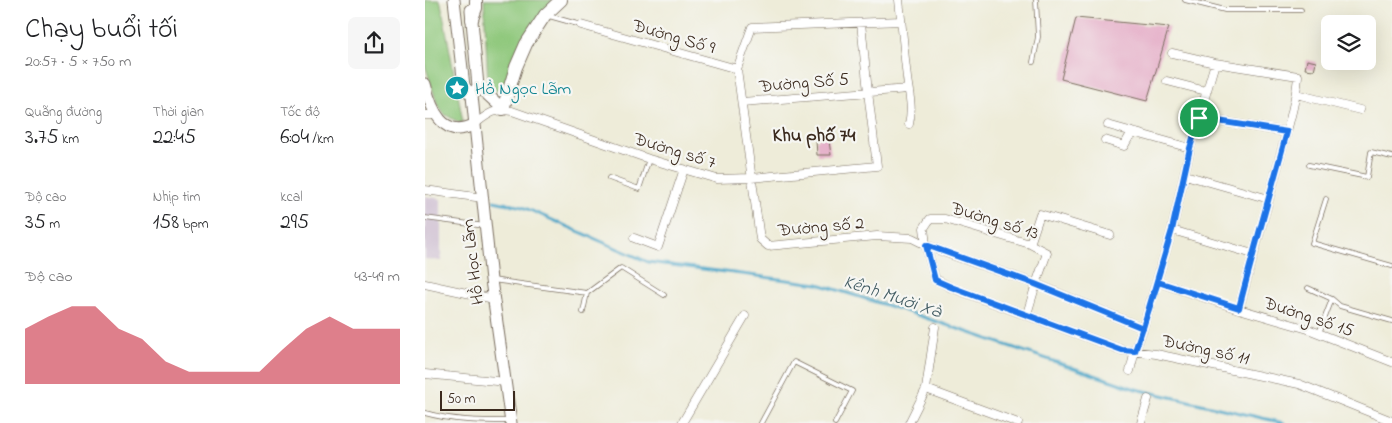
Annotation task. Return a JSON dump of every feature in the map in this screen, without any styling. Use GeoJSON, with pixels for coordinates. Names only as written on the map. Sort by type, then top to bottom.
{"type":"FeatureCollection","features":[{"type":"Feature","properties":{"kind":"main road","name":"Hồ Học Lãm"},"geometry":{"type":"LineString","coordinates":[[470,0],[475,124],[491,280],[511,422]]}},
{"type":"Feature","properties":{"kind":"main road"},"geometry":{"type":"LineString","coordinates":[[472,19],[476,8],[476,0]]}},
{"type":"Feature","properties":{"kind":"main road"},"geometry":{"type":"LineString","coordinates":[[475,91],[503,109],[516,67],[526,44],[545,15],[561,0]]}},
{"type":"Feature","properties":{"kind":"main road","name":"Hồ Học Lãm"},"geometry":{"type":"LineString","coordinates":[[453,1],[464,86],[475,91]]}},
{"type":"Feature","properties":{"kind":"main road"},"geometry":{"type":"LineString","coordinates":[[425,84],[430,115],[450,127],[459,129],[468,128],[475,124]]}},
{"type":"Feature","properties":{"kind":"street"},"geometry":{"type":"LineString","coordinates":[[899,0],[911,104],[909,124]]}},
{"type":"Feature","properties":{"kind":"street"},"geometry":{"type":"LineString","coordinates":[[868,92],[861,23],[901,21]]}},
{"type":"Feature","properties":{"kind":"street","name":"Đường số 2"},"geometry":{"type":"LineString","coordinates":[[861,23],[753,26],[737,69],[760,239],[768,246],[877,236],[912,238],[926,245],[1035,284]]}},
{"type":"Feature","properties":{"kind":"street","name":"Đường Số 9"},"geometry":{"type":"LineString","coordinates":[[581,25],[737,69]]}},
{"type":"Feature","properties":{"kind":"street"},"geometry":{"type":"LineString","coordinates":[[1172,53],[1215,63],[1298,76],[1296,94],[1287,132],[1239,308]]}},
{"type":"Feature","properties":{"kind":"street"},"geometry":{"type":"LineString","coordinates":[[1130,371],[1158,282],[1172,230],[1190,148],[1215,63]]}},
{"type":"Feature","properties":{"kind":"street"},"geometry":{"type":"LineString","coordinates":[[1167,81],[1206,91]]}},
{"type":"Feature","properties":{"kind":"street","name":"Đường Số 5"},"geometry":{"type":"LineString","coordinates":[[742,102],[908,89]]}},
{"type":"Feature","properties":{"kind":"street","name":"Đường số 7"},"geometry":{"type":"LineString","coordinates":[[503,109],[649,159],[717,179],[751,178],[877,166],[868,92]]}},
{"type":"Feature","properties":{"kind":"street"},"geometry":{"type":"LineString","coordinates":[[1296,94],[1359,110]]}},
{"type":"Feature","properties":{"kind":"street"},"geometry":{"type":"LineString","coordinates":[[475,124],[495,111],[503,109]]}},
{"type":"Feature","properties":{"kind":"street"},"geometry":{"type":"LineString","coordinates":[[1199,118],[1287,132]]}},
{"type":"Feature","properties":{"kind":"street"},"geometry":{"type":"LineString","coordinates":[[1108,126],[1190,148]]}},
{"type":"Feature","properties":{"kind":"street"},"geometry":{"type":"LineString","coordinates":[[1105,140],[1124,146],[1129,137],[1136,133]]}},
{"type":"Feature","properties":{"kind":"street"},"geometry":{"type":"LineString","coordinates":[[634,238],[658,248],[684,169]]}},
{"type":"Feature","properties":{"kind":"street"},"geometry":{"type":"LineString","coordinates":[[1185,175],[1269,199]]}},
{"type":"Feature","properties":{"kind":"street"},"geometry":{"type":"LineString","coordinates":[[425,190],[483,198]]}},
{"type":"Feature","properties":{"kind":"street"},"geometry":{"type":"LineString","coordinates":[[1031,244],[1040,214],[1110,235]]}},
{"type":"Feature","properties":{"kind":"street","name":"Đường số 13"},"geometry":{"type":"LineString","coordinates":[[926,245],[925,228],[930,219],[945,219],[1031,244],[1047,253],[1035,284]]}},
{"type":"Feature","properties":{"kind":"street"},"geometry":{"type":"LineString","coordinates":[[1172,230],[1253,254]]}},
{"type":"Feature","properties":{"kind":"street","name":"Đường số 11"},"geometry":{"type":"LineString","coordinates":[[926,245],[935,280],[951,287],[1122,350],[1156,354],[1299,384],[1392,420]]}},
{"type":"Feature","properties":{"kind":"street","name":"Đường số 15"},"geometry":{"type":"LineString","coordinates":[[1158,282],[1319,334],[1392,362]]}},
{"type":"Feature","properties":{"kind":"street"},"geometry":{"type":"LineString","coordinates":[[425,284],[494,299]]}},
{"type":"Feature","properties":{"kind":"street"},"geometry":{"type":"LineString","coordinates":[[1027,314],[1035,284],[1143,328]]}},
{"type":"Feature","properties":{"kind":"street"},"geometry":{"type":"LineString","coordinates":[[682,423],[745,316]]}},
{"type":"Feature","properties":{"kind":"street"},"geometry":{"type":"LineString","coordinates":[[909,423],[926,389],[935,327]]}},
{"type":"Feature","properties":{"kind":"street"},"geometry":{"type":"LineString","coordinates":[[425,374],[506,382]]}},
{"type":"Feature","properties":{"kind":"street"},"geometry":{"type":"LineString","coordinates":[[926,389],[1018,423]]}},
{"type":"Feature","properties":{"kind":"street"},"geometry":{"type":"LineString","coordinates":[[1141,423],[1148,399]]}},
{"type":"Feature","properties":{"kind":"lane"},"geometry":{"type":"LineString","coordinates":[[1033,62],[1038,37],[1036,0]]}},
{"type":"Feature","properties":{"kind":"lane"},"geometry":{"type":"LineString","coordinates":[[1185,0],[1225,10],[1301,10]]}},
{"type":"Feature","properties":{"kind":"lane","name":"Đường Số 9"},"geometry":{"type":"LineString","coordinates":[[545,15],[581,25]]}},
{"type":"Feature","properties":{"kind":"lane"},"geometry":{"type":"LineString","coordinates":[[1309,166],[1367,177],[1371,152],[1392,157]]}},
{"type":"Feature","properties":{"kind":"lane"},"geometry":{"type":"LineString","coordinates":[[609,178],[639,189],[649,159]]}},
{"type":"Feature","properties":{"kind":"lane"},"geometry":{"type":"LineString","coordinates":[[1325,199],[1312,243],[1392,266]]}},
{"type":"Feature","properties":{"kind":"lane"},"geometry":{"type":"LineString","coordinates":[[425,218],[485,226]]}},
{"type":"Feature","properties":{"kind":"lane"},"geometry":{"type":"LineString","coordinates":[[583,312],[587,293],[621,268],[664,295]]}},
{"type":"Feature","properties":{"kind":"lane"},"geometry":{"type":"LineString","coordinates":[[491,280],[587,293]]}},
{"type":"Feature","properties":{"kind":"lane"},"geometry":{"type":"LineString","coordinates":[[1308,288],[1332,299],[1340,306],[1392,321]]}},
{"type":"Feature","properties":{"kind":"lane"},"geometry":{"type":"LineString","coordinates":[[1319,334],[1332,299]]}},
{"type":"Feature","properties":{"kind":"lane"},"geometry":{"type":"LineString","coordinates":[[761,423],[794,362],[852,391],[835,423]]}},
{"type":"Feature","properties":{"kind":"lane"},"geometry":{"type":"LineString","coordinates":[[425,413],[463,421],[511,422]]}},
{"type":"Feature","properties":{"kind":"shaded area"},"geometry":{"type":"Polygon","coordinates":[[[425,196],[441,199],[441,261],[425,259],[425,196]]]}},
{"type":"Feature","properties":{"kind":"green space"},"geometry":{"type":"Polygon","coordinates":[[[425,0],[440,0],[441,3],[463,122],[460,123],[444,114],[437,103],[425,65],[425,0]]]}},
{"type":"Feature","properties":{"kind":"green space"},"geometry":{"type":"Polygon","coordinates":[[[484,0],[552,0],[502,94],[488,85],[484,0]]]}},
{"type":"Feature","properties":{"kind":"building"},"geometry":{"type":"Polygon","coordinates":[[[1076,18],[1169,27],[1147,101],[1061,79],[1076,18]]]}},
{"type":"Feature","properties":{"kind":"building"},"geometry":{"type":"Polygon","coordinates":[[[1307,60],[1316,62],[1314,70],[1305,69],[1307,60]]]}},
{"type":"Feature","properties":{"kind":"building"},"geometry":{"type":"Polygon","coordinates":[[[828,134],[831,155],[817,155],[816,140],[828,134]]]}},
{"type":"Feature","properties":{"kind":"waterway","name":"Kênh Mười Xà"},"geometry":{"type":"LineString","coordinates":[[494,201],[523,207],[648,262],[818,284],[902,310],[1136,389],[1284,423]]}},
{"type":"Feature","properties":{"kind":"place","name":"Hồ Ngọc Lãm"},"geometry":{"type":"Point","coordinates":[457,88]}},
{"type":"Feature","properties":{"kind":"district","name":"Khu phố 74"},"geometry":{"type":"Point","coordinates":[814,134]}},
{"type":"Feature","properties":{"kind":"route"},"geometry":{"type":"LineString","coordinates":[[1199,118],[1190,148],[1172,230],[1143,328],[1035,284],[926,245],[935,280],[1122,350],[1135,351],[1143,328],[1158,282],[1239,308],[1287,132],[1199,118]]}}]}
